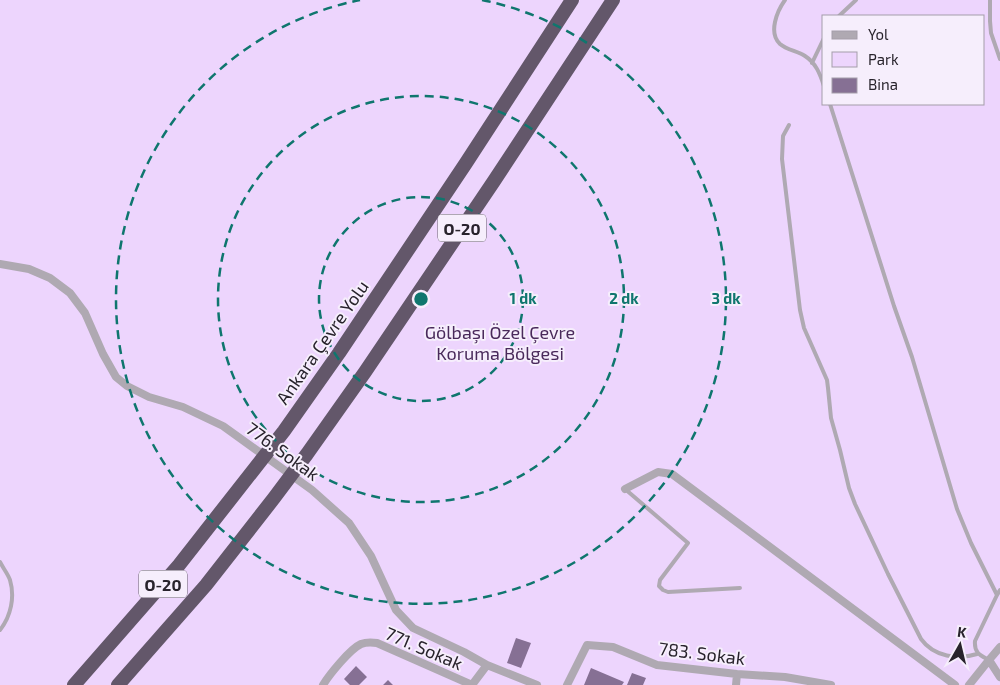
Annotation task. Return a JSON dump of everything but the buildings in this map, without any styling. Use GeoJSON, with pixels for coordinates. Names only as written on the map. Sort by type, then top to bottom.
{"type":"FeatureCollection","features":[{"type":"Feature","properties":{"kind":"highway","name":"Ankara Çevre Yolu"},"geometry":{"type":"LineString","coordinates":[[74,685],[179,565],[284,431],[339,353],[572,0]]}},
{"type":"Feature","properties":{"kind":"highway","name":"O-20"},"geometry":{"type":"LineString","coordinates":[[118,685],[206,585],[307,454],[494,182],[613,0]]}},
{"type":"Feature","properties":{"kind":"street","name":"776. Sokak"},"geometry":{"type":"LineString","coordinates":[[0,264],[29,269],[50,278],[70,293],[86,313],[103,354],[116,377],[127,386],[149,397],[183,407],[223,426],[312,490],[349,523],[371,556],[396,610],[413,628],[487,664],[537,685]]}},
{"type":"Feature","properties":{"kind":"street"},"geometry":{"type":"LineString","coordinates":[[625,489],[658,472],[672,474],[955,685]]}},
{"type":"Feature","properties":{"kind":"street","name":"771. Sokak"},"geometry":{"type":"LineString","coordinates":[[323,685],[339,664],[357,646],[372,642],[472,685]]}},
{"type":"Feature","properties":{"kind":"street","name":"783. Sokak"},"geometry":{"type":"LineString","coordinates":[[567,685],[586,645],[613,647],[657,665],[737,674],[785,676],[830,685]]}},
{"type":"Feature","properties":{"kind":"street"},"geometry":{"type":"LineString","coordinates":[[969,685],[1000,647]]}},
{"type":"Feature","properties":{"kind":"street"},"geometry":{"type":"LineString","coordinates":[[990,660],[1000,678]]}},
{"type":"Feature","properties":{"kind":"street"},"geometry":{"type":"LineString","coordinates":[[472,685],[487,664]]}},
{"type":"Feature","properties":{"kind":"street"},"geometry":{"type":"LineString","coordinates":[[736,685],[737,674]]}},
{"type":"Feature","properties":{"kind":"lane"},"geometry":{"type":"LineString","coordinates":[[785,0],[780,6],[775,24],[777,39],[780,43],[805,56],[812,62],[819,70],[822,80]]}},
{"type":"Feature","properties":{"kind":"lane"},"geometry":{"type":"LineString","coordinates":[[840,15],[856,0]]}},
{"type":"Feature","properties":{"kind":"lane"},"geometry":{"type":"LineString","coordinates":[[990,0],[991,33],[1000,59]]}},
{"type":"Feature","properties":{"kind":"lane"},"geometry":{"type":"LineString","coordinates":[[812,62],[822,42]]}},
{"type":"Feature","properties":{"kind":"lane"},"geometry":{"type":"LineString","coordinates":[[830,105],[912,358],[957,509],[971,543],[997,595]]}},
{"type":"Feature","properties":{"kind":"lane"},"geometry":{"type":"LineString","coordinates":[[788,125],[784,136],[782,159],[800,310],[804,328],[827,380],[831,418],[852,498],[921,640],[932,650],[952,657],[967,657],[978,654]]}},
{"type":"Feature","properties":{"kind":"lane"},"geometry":{"type":"LineString","coordinates":[[625,489],[688,543],[660,580],[660,586],[663,590],[679,592],[740,588]]}},
{"type":"Feature","properties":{"kind":"lane"},"geometry":{"type":"LineString","coordinates":[[0,562],[11,584],[12,598],[10,612],[0,630]]}},
{"type":"Feature","properties":{"kind":"lane"},"geometry":{"type":"LineString","coordinates":[[990,660],[978,654],[974,647],[975,641],[1000,590]]}},
{"type":"Feature","properties":{"kind":"green space","name":"Gölbaşı Özel Çevre Koruma Bölgesi"},"geometry":{"type":"Polygon","coordinates":[[[0,0],[1000,0],[1000,685],[0,685],[0,0]]]}}]}
